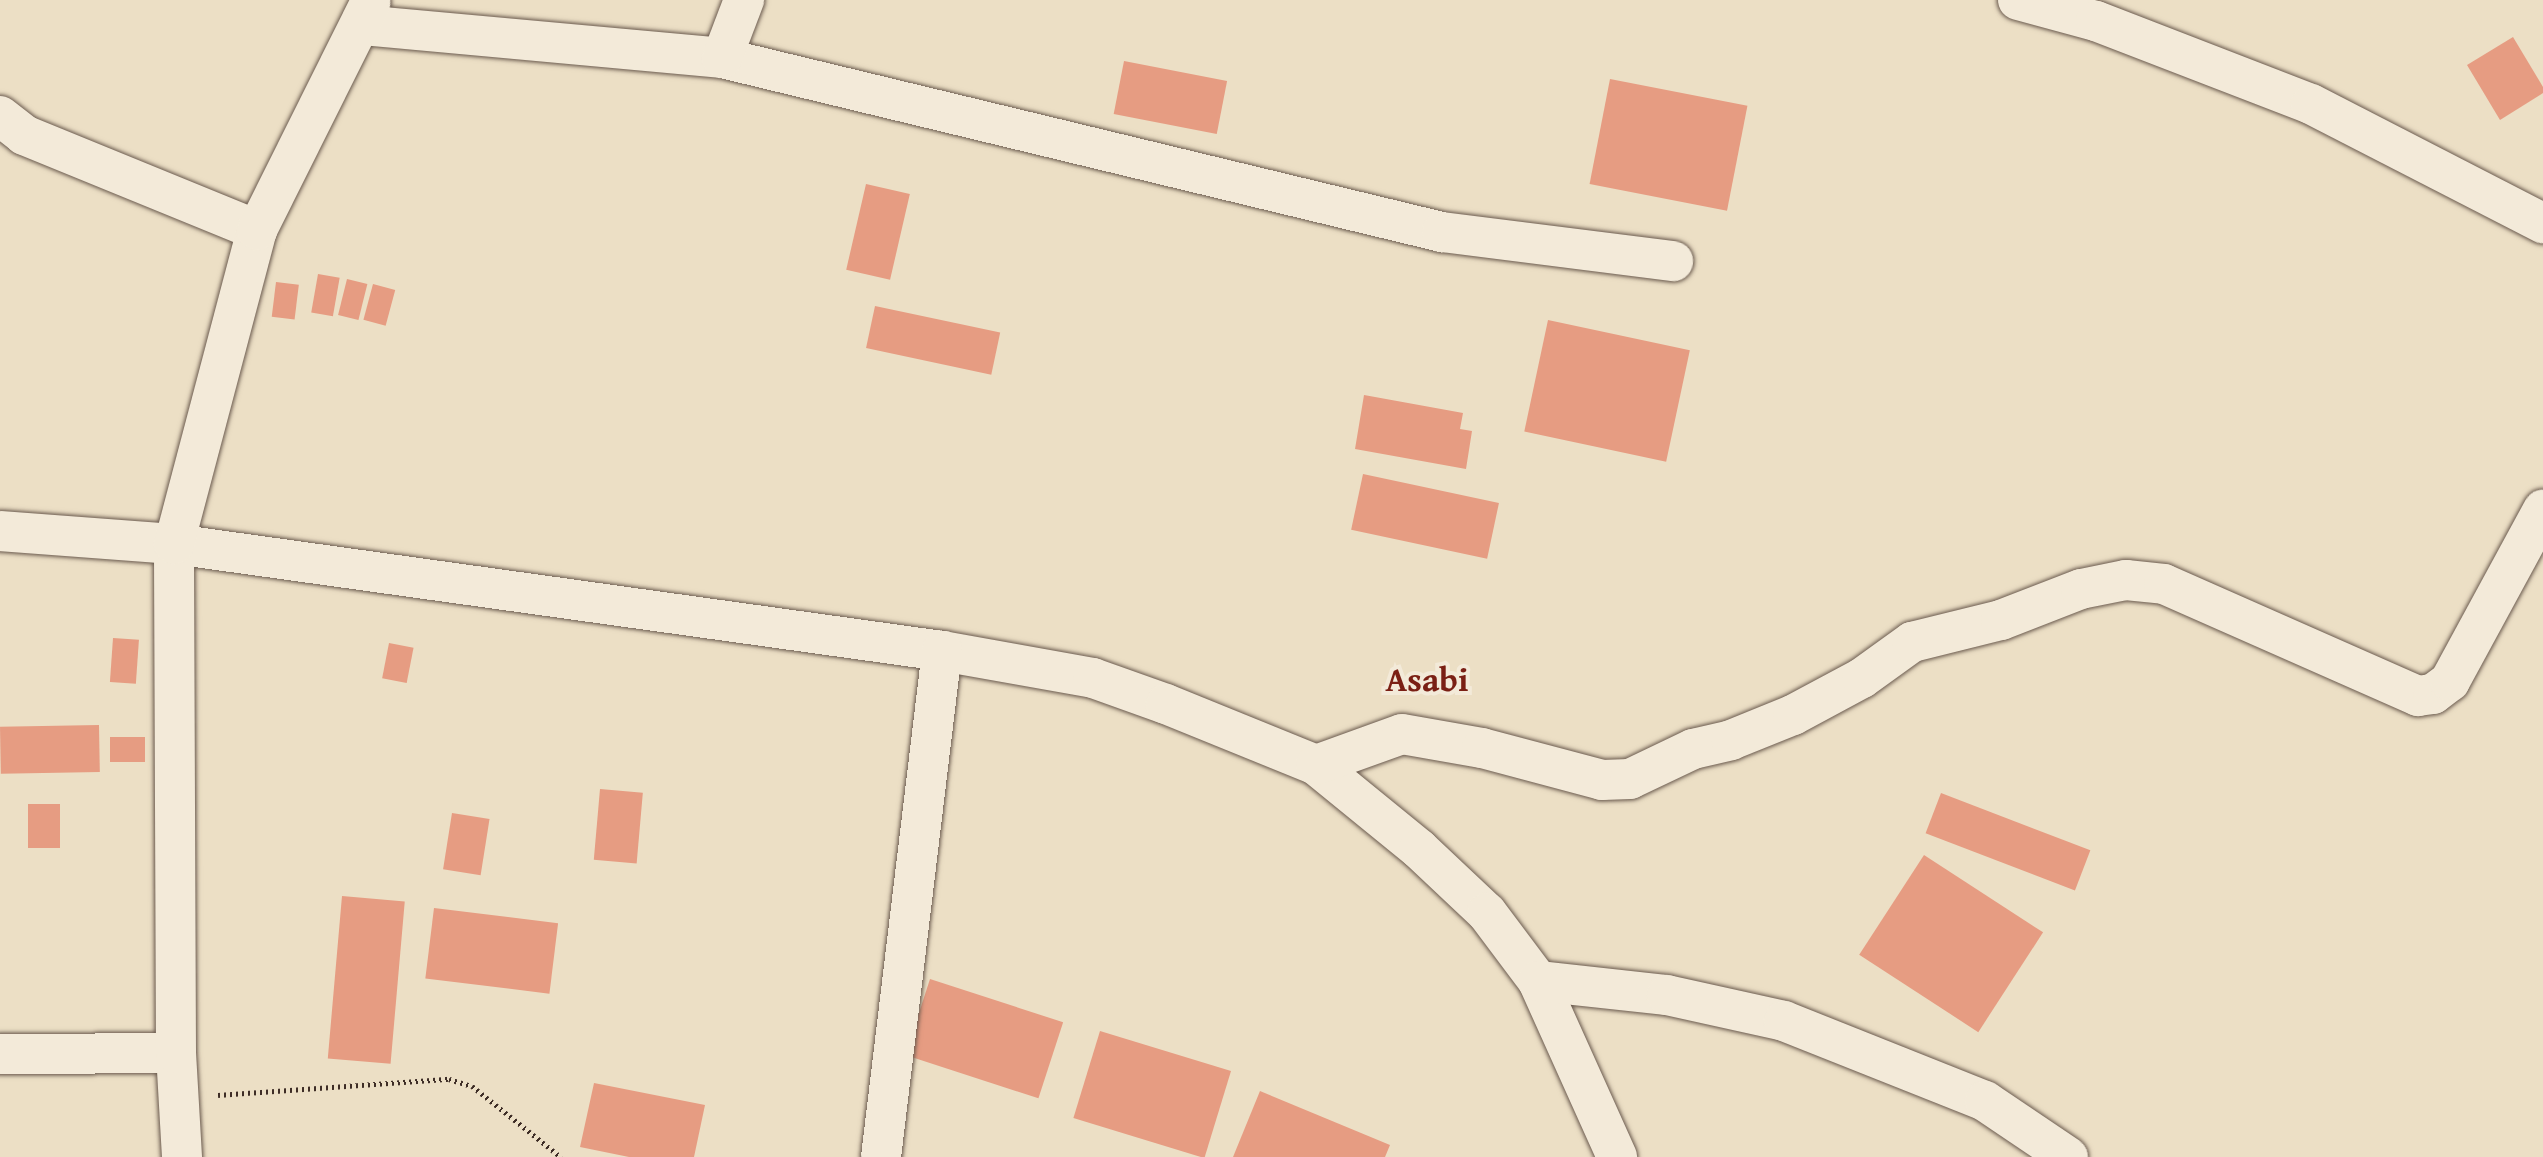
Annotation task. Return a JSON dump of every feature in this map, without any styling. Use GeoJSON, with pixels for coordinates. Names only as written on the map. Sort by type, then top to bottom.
{"type":"FeatureCollection","features":[{"type":"Feature","properties":{"kind":"street"},"geometry":{"type":"LineString","coordinates":[[722,58],[744,0]]}},
{"type":"Feature","properties":{"kind":"street"},"geometry":{"type":"LineString","coordinates":[[2018,0],[2096,21],[2311,104],[2543,223]]}},
{"type":"Feature","properties":{"kind":"street"},"geometry":{"type":"LineString","coordinates":[[182,1157],[176,1053],[174,544],[257,230],[366,12],[722,58],[1442,232],[1673,261]]}},
{"type":"Feature","properties":{"kind":"street"},"geometry":{"type":"LineString","coordinates":[[0,116],[24,135],[257,230]]}},
{"type":"Feature","properties":{"kind":"street"},"geometry":{"type":"LineString","coordinates":[[1316,765],[1402,734],[1482,748],[1602,780],[1630,779],[1693,749],[1731,740],[1793,715],[1862,678],[1912,642],[2001,620],[2081,589],[2126,580],[2164,584],[2418,696],[2433,694],[2450,681],[2543,510]]}},
{"type":"Feature","properties":{"kind":"street"},"geometry":{"type":"LineString","coordinates":[[0,531],[174,544],[942,651],[1093,678],[1316,765],[1419,849],[1487,913],[1538,981],[1617,1157]]}},
{"type":"Feature","properties":{"kind":"street"},"geometry":{"type":"LineString","coordinates":[[881,1157],[942,651]]}},
{"type":"Feature","properties":{"kind":"street"},"geometry":{"type":"LineString","coordinates":[[1538,981],[1667,995],[1784,1021],[1985,1101],[2068,1157]]}},
{"type":"Feature","properties":{"kind":"street"},"geometry":{"type":"LineString","coordinates":[[0,1054],[176,1053]]}},
{"type":"Feature","properties":{"kind":"path"},"geometry":{"type":"LineString","coordinates":[[181,1098],[449,1079],[472,1086],[561,1157]]}},
{"type":"Feature","properties":{"kind":"building"},"geometry":{"type":"Polygon","coordinates":[[[2513,37],[2543,87],[2543,93],[2500,120],[2467,65],[2513,37]]]}},
{"type":"Feature","properties":{"kind":"building"},"geometry":{"type":"Polygon","coordinates":[[[1124,61],[1227,81],[1217,134],[1114,114],[1124,61]]]}},
{"type":"Feature","properties":{"kind":"building"},"geometry":{"type":"Polygon","coordinates":[[[1610,79],[1747,106],[1727,211],[1590,184],[1610,79]]]}},
{"type":"Feature","properties":{"kind":"building"},"geometry":{"type":"Polygon","coordinates":[[[866,184],[910,194],[890,280],[846,270],[866,184]]]}},
{"type":"Feature","properties":{"kind":"building"},"geometry":{"type":"Polygon","coordinates":[[[318,274],[340,278],[333,316],[311,312],[318,274]]]}},
{"type":"Feature","properties":{"kind":"building"},"geometry":{"type":"Polygon","coordinates":[[[347,279],[367,284],[358,320],[338,315],[347,279]]]}},
{"type":"Feature","properties":{"kind":"building"},"geometry":{"type":"Polygon","coordinates":[[[276,282],[299,285],[295,320],[272,317],[276,282]]]}},
{"type":"Feature","properties":{"kind":"building"},"geometry":{"type":"Polygon","coordinates":[[[373,284],[395,290],[386,326],[363,320],[373,284]]]}},
{"type":"Feature","properties":{"kind":"building"},"geometry":{"type":"Polygon","coordinates":[[[875,306],[1000,333],[991,375],[866,348],[875,306]]]}},
{"type":"Feature","properties":{"kind":"building"},"geometry":{"type":"Polygon","coordinates":[[[1548,320],[1690,350],[1666,462],[1524,432],[1548,320]]]}},
{"type":"Feature","properties":{"kind":"building"},"geometry":{"type":"Polygon","coordinates":[[[1364,395],[1463,413],[1460,429],[1472,431],[1466,469],[1355,449],[1364,395]]]}},
{"type":"Feature","properties":{"kind":"building"},"geometry":{"type":"Polygon","coordinates":[[[1363,474],[1499,503],[1487,559],[1351,530],[1363,474]]]}},
{"type":"Feature","properties":{"kind":"building"},"geometry":{"type":"Polygon","coordinates":[[[113,638],[139,640],[136,684],[110,682],[113,638]]]}},
{"type":"Feature","properties":{"kind":"building"},"geometry":{"type":"Polygon","coordinates":[[[389,643],[414,648],[407,683],[382,678],[389,643]]]}},
{"type":"Feature","properties":{"kind":"building"},"geometry":{"type":"Polygon","coordinates":[[[99,725],[100,772],[1,774],[0,727],[99,725]]]}},
{"type":"Feature","properties":{"kind":"building"},"geometry":{"type":"Polygon","coordinates":[[[110,737],[145,737],[145,762],[110,762],[110,737]]]}},
{"type":"Feature","properties":{"kind":"building"},"geometry":{"type":"Polygon","coordinates":[[[600,789],[643,793],[637,863],[594,860],[600,789]]]}},
{"type":"Feature","properties":{"kind":"building"},"geometry":{"type":"Polygon","coordinates":[[[1941,793],[2090,850],[2075,890],[1926,833],[1941,793]]]}},
{"type":"Feature","properties":{"kind":"building"},"geometry":{"type":"Polygon","coordinates":[[[28,804],[60,804],[60,848],[28,848],[28,804]]]}},
{"type":"Feature","properties":{"kind":"building"},"geometry":{"type":"Polygon","coordinates":[[[452,813],[490,819],[481,875],[443,869],[452,813]]]}},
{"type":"Feature","properties":{"kind":"building"},"geometry":{"type":"Polygon","coordinates":[[[1924,855],[2043,932],[1978,1032],[1859,955],[1924,855]]]}},
{"type":"Feature","properties":{"kind":"building"},"geometry":{"type":"Polygon","coordinates":[[[342,896],[405,901],[391,1064],[328,1058],[342,896]]]}},
{"type":"Feature","properties":{"kind":"building"},"geometry":{"type":"Polygon","coordinates":[[[434,908],[558,923],[549,994],[425,978],[434,908]]]}},
{"type":"Feature","properties":{"kind":"building"},"geometry":{"type":"Polygon","coordinates":[[[930,979],[1063,1022],[1038,1098],[905,1055],[930,979]]]}},
{"type":"Feature","properties":{"kind":"building"},"geometry":{"type":"Polygon","coordinates":[[[1100,1031],[1231,1071],[1205,1157],[1073,1118],[1100,1031]]]}},
{"type":"Feature","properties":{"kind":"building"},"geometry":{"type":"Polygon","coordinates":[[[594,1083],[705,1105],[694,1157],[629,1157],[580,1147],[594,1083]]]}},
{"type":"Feature","properties":{"kind":"building"},"geometry":{"type":"Polygon","coordinates":[[[1260,1091],[1390,1145],[1385,1157],[1233,1157],[1260,1091]]]}},
{"type":"Feature","properties":{"kind":"district","name":"Asabi"},"geometry":{"type":"Point","coordinates":[1427,679]}}]}
